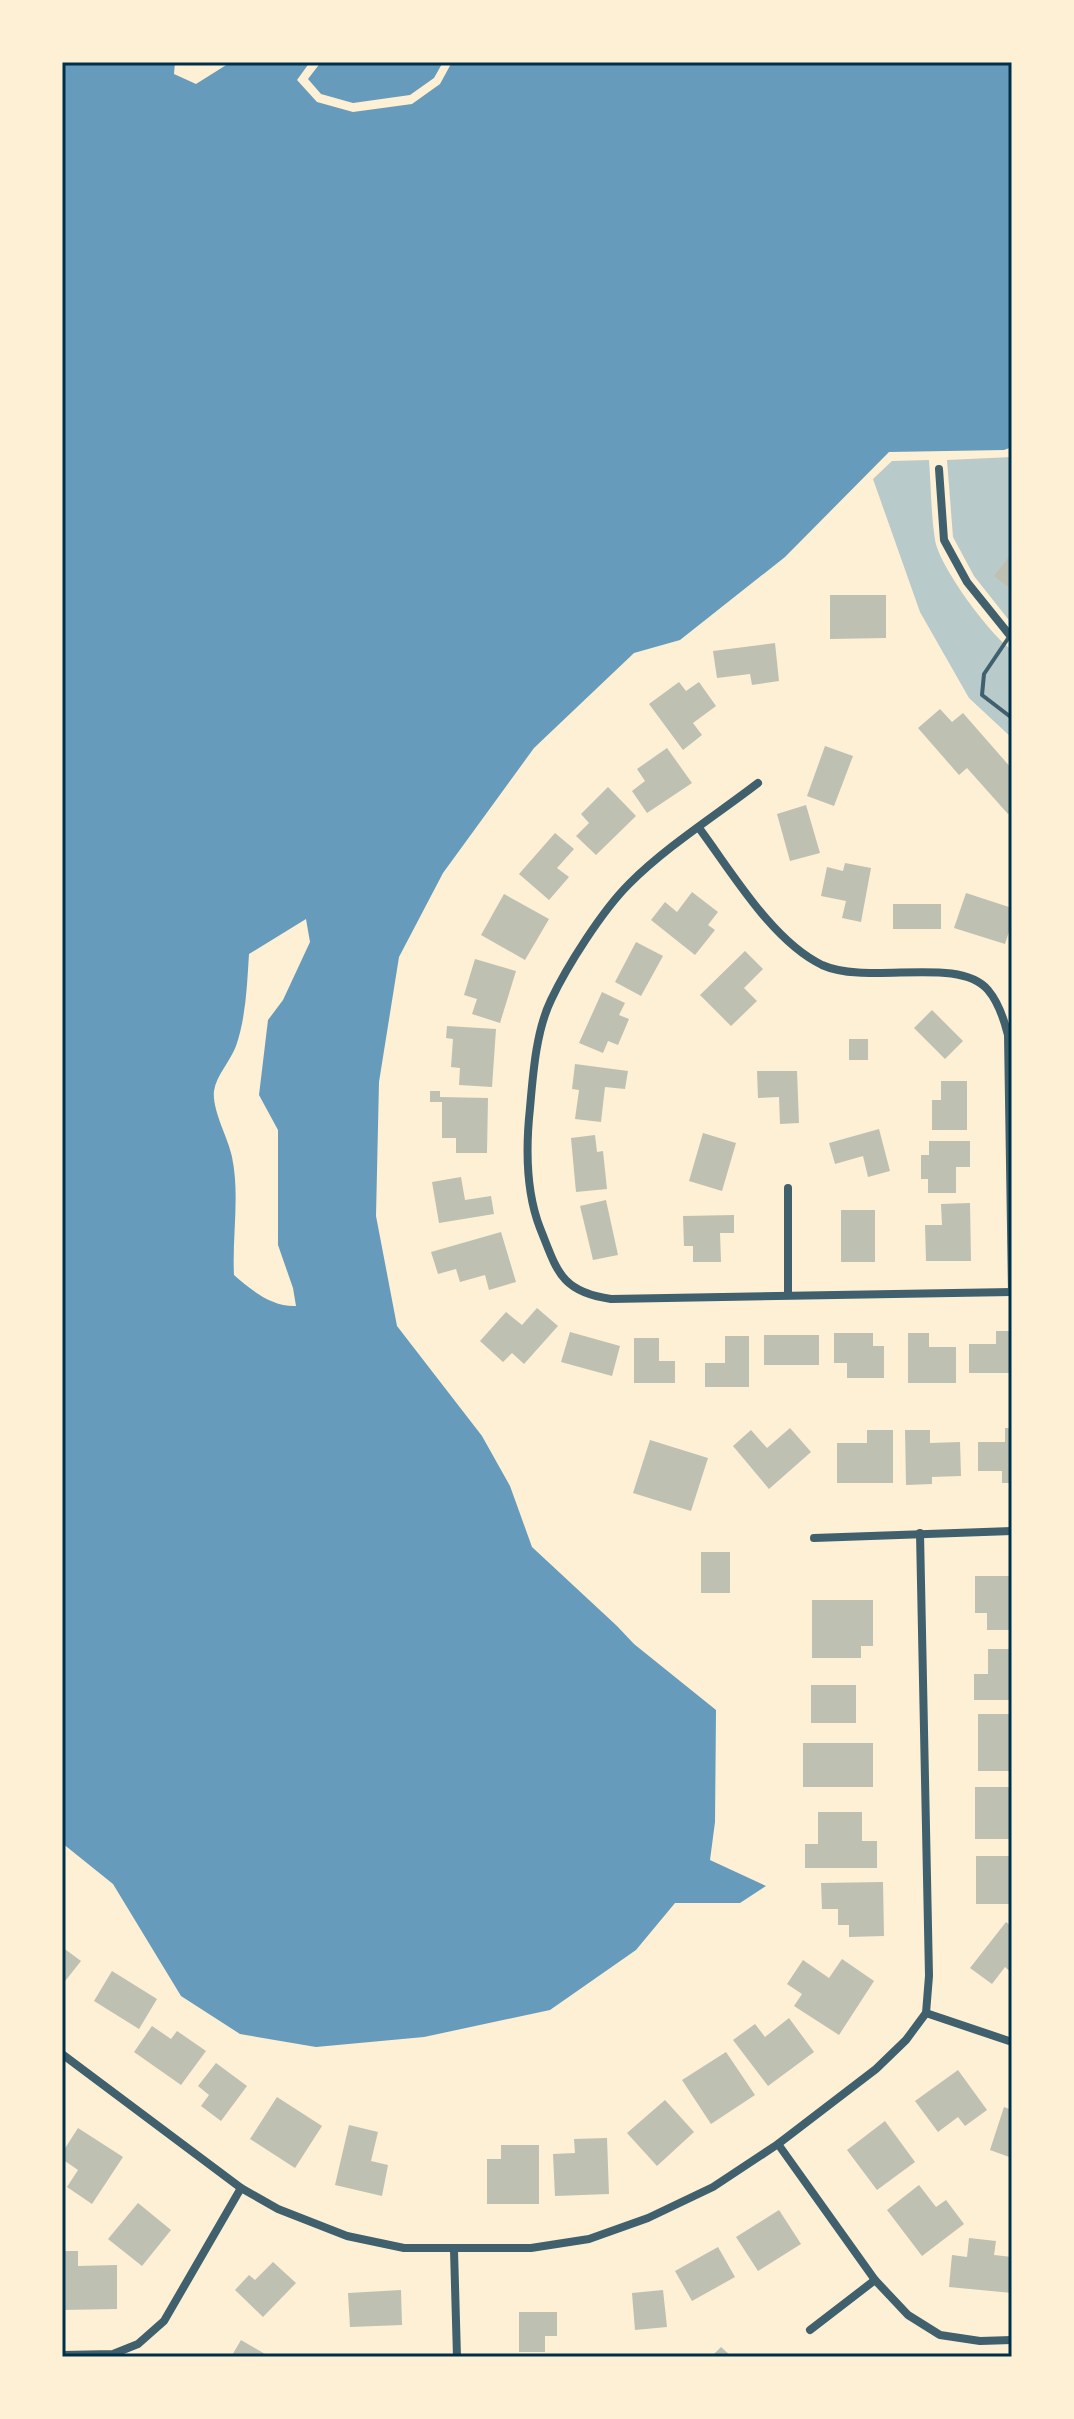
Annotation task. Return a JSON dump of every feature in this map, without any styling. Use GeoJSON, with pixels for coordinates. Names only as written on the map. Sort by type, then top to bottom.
{"type":"FeatureCollection","features":[{"type":"Feature","properties":{"kind":"street"},"geometry":{"type":"LineString","coordinates":[[939,469],[944,540],[967,582],[1011,637]]}},
{"type":"Feature","properties":{"kind":"street"},"geometry":{"type":"LineString","coordinates":[[699,828],[753,901],[791,945],[822,965],[855,975],[949,972],[973,978],[988,989],[1001,1012],[1008,1035],[1012,1292],[611,1299],[588,1296],[569,1285],[557,1270],[537,1219],[526,1149],[534,1062],[550,1002],[600,920],[628,885],[699,828],[758,783]]}},
{"type":"Feature","properties":{"kind":"street"},"geometry":{"type":"LineString","coordinates":[[788,1188],[788,1295]]}},
{"type":"Feature","properties":{"kind":"street"},"geometry":{"type":"LineString","coordinates":[[814,1538],[1012,1531]]}},
{"type":"Feature","properties":{"kind":"street"},"geometry":{"type":"LineString","coordinates":[[62,2054],[241,2188],[278,2209],[347,2236],[404,2248],[531,2248],[589,2239],[648,2218],[713,2187],[778,2144],[876,2069],[906,2040],[926,2013],[929,1976],[920,1533]]}},
{"type":"Feature","properties":{"kind":"street"},"geometry":{"type":"LineString","coordinates":[[926,2013],[1012,2042]]}},
{"type":"Feature","properties":{"kind":"street"},"geometry":{"type":"LineString","coordinates":[[778,2144],[875,2280],[908,2315],[940,2335],[980,2341],[1012,2340]]}},
{"type":"Feature","properties":{"kind":"street"},"geometry":{"type":"LineString","coordinates":[[62,2355],[113,2354],[138,2344],[164,2321],[241,2188]]}},
{"type":"Feature","properties":{"kind":"street"},"geometry":{"type":"LineString","coordinates":[[454,2250],[457,2357]]}},
{"type":"Feature","properties":{"kind":"street"},"geometry":{"type":"LineString","coordinates":[[810,2330],[875,2280]]}},
{"type":"Feature","properties":{"kind":"lane"},"geometry":{"type":"LineString","coordinates":[[1011,637],[984,674],[982,695],[1012,718]]}},
{"type":"Feature","properties":{"kind":"shaded area"},"geometry":{"type":"Polygon","coordinates":[[[1012,457],[1012,624],[974,576],[953,537],[947,460],[1012,457]]]}},
{"type":"Feature","properties":{"kind":"shaded area"},"geometry":{"type":"Polygon","coordinates":[[[929,460],[935,540],[939,552],[967,599],[991,630],[1012,650],[1012,738],[969,698],[920,612],[873,479],[892,461],[929,460]]]}},
{"type":"Feature","properties":{"kind":"water"},"geometry":{"type":"Polygon","coordinates":[[[62,62],[175,62],[174,74],[196,84],[231,62],[310,62],[297,80],[317,102],[353,112],[412,104],[440,84],[452,62],[1012,62],[1012,447],[1004,450],[889,452],[785,557],[680,640],[634,653],[534,748],[443,873],[399,957],[379,1082],[376,1216],[397,1326],[482,1436],[510,1486],[532,1547],[634,1644],[716,1710],[715,1822],[710,1860],[766,1886],[740,1903],[675,1903],[636,1950],[550,2010],[424,2037],[316,2047],[240,2034],[181,1996],[113,1884],[62,1843],[62,62]],[[306,919],[249,954],[246,1001],[239,1035],[214,1091],[215,1107],[230,1149],[234,1171],[234,1275],[262,1296],[287,1306],[296,1306],[278,1245],[278,1130],[259,1095],[268,1020],[283,1000],[310,942],[306,919]]]}},
{"type":"Feature","properties":{"kind":"water"},"geometry":{"type":"Polygon","coordinates":[[[321,62],[443,62],[434,78],[410,95],[353,103],[321,94],[308,79],[321,62]]]}},
{"type":"Feature","properties":{"kind":"building"},"geometry":{"type":"Polygon","coordinates":[[[1012,553],[1012,590],[994,576],[1012,553]]]}},
{"type":"Feature","properties":{"kind":"building"},"geometry":{"type":"Polygon","coordinates":[[[830,595],[886,595],[886,638],[830,639],[830,595]]]}},
{"type":"Feature","properties":{"kind":"building"},"geometry":{"type":"Polygon","coordinates":[[[775,643],[779,681],[752,685],[750,674],[717,678],[713,651],[775,643]]]}},
{"type":"Feature","properties":{"kind":"building"},"geometry":{"type":"Polygon","coordinates":[[[679,682],[686,691],[699,682],[716,706],[693,723],[702,735],[683,750],[649,704],[679,682]]]}},
{"type":"Feature","properties":{"kind":"building"},"geometry":{"type":"Polygon","coordinates":[[[940,709],[952,722],[963,713],[1012,769],[1012,811],[1008,814],[967,768],[959,775],[918,728],[940,709]]]}},
{"type":"Feature","properties":{"kind":"building"},"geometry":{"type":"Polygon","coordinates":[[[825,746],[853,756],[834,806],[807,796],[825,746]]]}},
{"type":"Feature","properties":{"kind":"building"},"geometry":{"type":"Polygon","coordinates":[[[667,748],[692,783],[647,813],[632,791],[645,781],[637,769],[667,748]]]}},
{"type":"Feature","properties":{"kind":"building"},"geometry":{"type":"Polygon","coordinates":[[[608,787],[636,816],[596,855],[576,836],[589,823],[581,814],[608,787]]]}},
{"type":"Feature","properties":{"kind":"building"},"geometry":{"type":"Polygon","coordinates":[[[806,805],[820,853],[790,861],[777,814],[806,805]]]}},
{"type":"Feature","properties":{"kind":"building"},"geometry":{"type":"Polygon","coordinates":[[[555,833],[574,849],[557,868],[569,877],[549,900],[519,874],[555,833]]]}},
{"type":"Feature","properties":{"kind":"building"},"geometry":{"type":"Polygon","coordinates":[[[845,863],[871,868],[861,922],[842,918],[846,901],[821,896],[827,867],[843,871],[845,863]]]}},
{"type":"Feature","properties":{"kind":"building"},"geometry":{"type":"Polygon","coordinates":[[[692,892],[718,912],[708,925],[715,930],[695,955],[651,920],[665,902],[677,912],[692,892]]]}},
{"type":"Feature","properties":{"kind":"building"},"geometry":{"type":"Polygon","coordinates":[[[966,893],[1012,908],[1012,922],[1005,944],[954,928],[966,893]]]}},
{"type":"Feature","properties":{"kind":"building"},"geometry":{"type":"Polygon","coordinates":[[[504,894],[549,919],[525,960],[481,935],[504,894]]]}},
{"type":"Feature","properties":{"kind":"building"},"geometry":{"type":"Polygon","coordinates":[[[893,904],[941,904],[941,929],[893,929],[893,904]]]}},
{"type":"Feature","properties":{"kind":"building"},"geometry":{"type":"Polygon","coordinates":[[[636,942],[663,956],[641,996],[615,982],[636,942]]]}},
{"type":"Feature","properties":{"kind":"building"},"geometry":{"type":"Polygon","coordinates":[[[745,951],[763,969],[744,988],[757,1001],[731,1026],[700,995],[745,951]]]}},
{"type":"Feature","properties":{"kind":"building"},"geometry":{"type":"Polygon","coordinates":[[[475,959],[516,971],[500,1023],[472,1014],[477,999],[464,995],[475,959]]]}},
{"type":"Feature","properties":{"kind":"building"},"geometry":{"type":"Polygon","coordinates":[[[602,992],[625,1003],[619,1015],[629,1019],[618,1045],[608,1041],[603,1053],[579,1043],[602,992]]]}},
{"type":"Feature","properties":{"kind":"building"},"geometry":{"type":"Polygon","coordinates":[[[932,1010],[963,1041],[945,1059],[914,1028],[932,1010]]]}},
{"type":"Feature","properties":{"kind":"building"},"geometry":{"type":"Polygon","coordinates":[[[447,1026],[496,1029],[492,1087],[459,1085],[460,1068],[451,1067],[453,1039],[446,1038],[447,1026]]]}},
{"type":"Feature","properties":{"kind":"building"},"geometry":{"type":"Polygon","coordinates":[[[849,1039],[868,1039],[868,1060],[849,1060],[849,1039]]]}},
{"type":"Feature","properties":{"kind":"building"},"geometry":{"type":"Polygon","coordinates":[[[575,1064],[628,1071],[625,1089],[605,1087],[601,1122],[575,1119],[579,1090],[572,1089],[575,1064]]]}},
{"type":"Feature","properties":{"kind":"building"},"geometry":{"type":"Polygon","coordinates":[[[757,1071],[797,1071],[799,1123],[780,1124],[779,1097],[758,1098],[757,1071]]]}},
{"type":"Feature","properties":{"kind":"building"},"geometry":{"type":"Polygon","coordinates":[[[941,1081],[967,1081],[967,1130],[932,1130],[932,1100],[941,1100],[941,1081]]]}},
{"type":"Feature","properties":{"kind":"building"},"geometry":{"type":"Polygon","coordinates":[[[430,1091],[440,1091],[440,1097],[488,1098],[487,1153],[456,1153],[456,1138],[442,1138],[442,1102],[430,1102],[430,1091]]]}},
{"type":"Feature","properties":{"kind":"building"},"geometry":{"type":"Polygon","coordinates":[[[879,1129],[890,1171],[868,1177],[863,1156],[835,1164],[829,1143],[879,1129]]]}},
{"type":"Feature","properties":{"kind":"building"},"geometry":{"type":"Polygon","coordinates":[[[703,1133],[736,1143],[722,1191],[689,1181],[703,1133]]]}},
{"type":"Feature","properties":{"kind":"building"},"geometry":{"type":"Polygon","coordinates":[[[595,1135],[597,1152],[603,1151],[607,1189],[576,1192],[571,1138],[595,1135]]]}},
{"type":"Feature","properties":{"kind":"building"},"geometry":{"type":"Polygon","coordinates":[[[929,1141],[970,1141],[970,1167],[956,1167],[956,1193],[928,1193],[928,1179],[921,1179],[921,1155],[929,1155],[929,1141]]]}},
{"type":"Feature","properties":{"kind":"building"},"geometry":{"type":"Polygon","coordinates":[[[461,1177],[465,1200],[491,1196],[494,1214],[439,1223],[432,1182],[461,1177]]]}},
{"type":"Feature","properties":{"kind":"building"},"geometry":{"type":"Polygon","coordinates":[[[606,1200],[618,1255],[593,1260],[580,1206],[606,1200]]]}},
{"type":"Feature","properties":{"kind":"building"},"geometry":{"type":"Polygon","coordinates":[[[970,1203],[971,1261],[926,1261],[925,1225],[942,1225],[941,1204],[970,1203]]]}},
{"type":"Feature","properties":{"kind":"building"},"geometry":{"type":"Polygon","coordinates":[[[841,1210],[875,1210],[875,1262],[841,1262],[841,1210]]]}},
{"type":"Feature","properties":{"kind":"building"},"geometry":{"type":"Polygon","coordinates":[[[734,1215],[734,1233],[720,1233],[721,1262],[693,1262],[693,1246],[684,1246],[683,1216],[734,1215]]]}},
{"type":"Feature","properties":{"kind":"building"},"geometry":{"type":"Polygon","coordinates":[[[501,1232],[516,1282],[489,1290],[485,1275],[460,1282],[456,1269],[438,1274],[431,1252],[501,1232]]]}},
{"type":"Feature","properties":{"kind":"building"},"geometry":{"type":"Polygon","coordinates":[[[537,1308],[558,1326],[524,1364],[512,1353],[503,1362],[480,1341],[506,1312],[522,1325],[537,1308]]]}},
{"type":"Feature","properties":{"kind":"building"},"geometry":{"type":"Polygon","coordinates":[[[996,1331],[1012,1331],[1012,1373],[969,1373],[969,1344],[996,1344],[996,1331]]]}},
{"type":"Feature","properties":{"kind":"building"},"geometry":{"type":"Polygon","coordinates":[[[570,1332],[620,1346],[612,1376],[561,1362],[570,1332]]]}},
{"type":"Feature","properties":{"kind":"building"},"geometry":{"type":"Polygon","coordinates":[[[834,1333],[873,1333],[873,1346],[884,1346],[884,1378],[847,1378],[847,1363],[834,1363],[834,1333]]]}},
{"type":"Feature","properties":{"kind":"building"},"geometry":{"type":"Polygon","coordinates":[[[908,1333],[929,1333],[929,1347],[956,1347],[956,1383],[908,1383],[908,1333]]]}},
{"type":"Feature","properties":{"kind":"building"},"geometry":{"type":"Polygon","coordinates":[[[764,1335],[819,1335],[819,1365],[764,1365],[764,1335]]]}},
{"type":"Feature","properties":{"kind":"building"},"geometry":{"type":"Polygon","coordinates":[[[725,1336],[749,1336],[749,1387],[705,1387],[705,1363],[725,1363],[725,1336]]]}},
{"type":"Feature","properties":{"kind":"building"},"geometry":{"type":"Polygon","coordinates":[[[634,1338],[659,1338],[659,1361],[675,1361],[675,1383],[634,1383],[634,1338]]]}},
{"type":"Feature","properties":{"kind":"building"},"geometry":{"type":"Polygon","coordinates":[[[790,1428],[811,1452],[769,1489],[733,1446],[751,1430],[767,1448],[790,1428]]]}},
{"type":"Feature","properties":{"kind":"building"},"geometry":{"type":"Polygon","coordinates":[[[1005,1428],[1012,1428],[1012,1483],[1002,1483],[1002,1471],[978,1471],[978,1442],[1005,1442],[1005,1428]]]}},
{"type":"Feature","properties":{"kind":"building"},"geometry":{"type":"Polygon","coordinates":[[[867,1430],[893,1430],[893,1483],[837,1483],[837,1443],[867,1443],[867,1430]]]}},
{"type":"Feature","properties":{"kind":"building"},"geometry":{"type":"Polygon","coordinates":[[[905,1430],[930,1430],[930,1443],[960,1442],[961,1476],[932,1477],[932,1484],[906,1485],[905,1430]]]}},
{"type":"Feature","properties":{"kind":"building"},"geometry":{"type":"Polygon","coordinates":[[[650,1440],[708,1458],[691,1511],[633,1493],[650,1440]]]}},
{"type":"Feature","properties":{"kind":"building"},"geometry":{"type":"Polygon","coordinates":[[[701,1552],[730,1552],[730,1593],[701,1593],[701,1552]]]}},
{"type":"Feature","properties":{"kind":"building"},"geometry":{"type":"Polygon","coordinates":[[[975,1576],[1012,1576],[1012,1630],[987,1630],[987,1613],[975,1613],[975,1576]]]}},
{"type":"Feature","properties":{"kind":"building"},"geometry":{"type":"Polygon","coordinates":[[[812,1600],[873,1600],[873,1646],[861,1646],[861,1658],[812,1658],[812,1600]]]}},
{"type":"Feature","properties":{"kind":"building"},"geometry":{"type":"Polygon","coordinates":[[[988,1649],[1012,1649],[1012,1700],[974,1700],[974,1674],[988,1674],[988,1649]]]}},
{"type":"Feature","properties":{"kind":"building"},"geometry":{"type":"Polygon","coordinates":[[[811,1685],[856,1685],[856,1723],[811,1723],[811,1685]]]}},
{"type":"Feature","properties":{"kind":"building"},"geometry":{"type":"Polygon","coordinates":[[[978,1714],[1010,1714],[1012,1771],[978,1771],[978,1714]]]}},
{"type":"Feature","properties":{"kind":"building"},"geometry":{"type":"Polygon","coordinates":[[[803,1743],[873,1743],[873,1787],[803,1787],[803,1743]]]}},
{"type":"Feature","properties":{"kind":"building"},"geometry":{"type":"Polygon","coordinates":[[[975,1787],[1010,1787],[1012,1839],[975,1839],[975,1787]]]}},
{"type":"Feature","properties":{"kind":"building"},"geometry":{"type":"Polygon","coordinates":[[[818,1812],[862,1812],[862,1841],[877,1841],[877,1868],[805,1868],[805,1844],[818,1844],[818,1812]]]}},
{"type":"Feature","properties":{"kind":"building"},"geometry":{"type":"Polygon","coordinates":[[[976,1856],[1012,1856],[1012,1904],[976,1904],[976,1856]]]}},
{"type":"Feature","properties":{"kind":"building"},"geometry":{"type":"Polygon","coordinates":[[[883,1882],[884,1936],[849,1937],[849,1925],[838,1925],[838,1909],[822,1909],[821,1883],[883,1882]]]}},
{"type":"Feature","properties":{"kind":"building"},"geometry":{"type":"Polygon","coordinates":[[[1006,1922],[1012,1927],[1012,1973],[1005,1967],[992,1984],[970,1968],[1006,1922]]]}},
{"type":"Feature","properties":{"kind":"building"},"geometry":{"type":"Polygon","coordinates":[[[62,1947],[81,1961],[62,1985],[62,1947]]]}},
{"type":"Feature","properties":{"kind":"building"},"geometry":{"type":"Polygon","coordinates":[[[842,1959],[874,1981],[839,2035],[794,2006],[802,1994],[787,1984],[803,1960],[829,1978],[842,1959]]]}},
{"type":"Feature","properties":{"kind":"building"},"geometry":{"type":"Polygon","coordinates":[[[112,1971],[157,1999],[139,2029],[94,2001],[112,1971]]]}},
{"type":"Feature","properties":{"kind":"building"},"geometry":{"type":"Polygon","coordinates":[[[789,2018],[814,2052],[768,2086],[733,2040],[755,2024],[765,2037],[789,2018]]]}},
{"type":"Feature","properties":{"kind":"building"},"geometry":{"type":"Polygon","coordinates":[[[152,2026],[171,2039],[177,2031],[206,2051],[181,2085],[134,2052],[152,2026]]]}},
{"type":"Feature","properties":{"kind":"building"},"geometry":{"type":"Polygon","coordinates":[[[726,2052],[755,2095],[711,2124],[682,2080],[726,2052]]]}},
{"type":"Feature","properties":{"kind":"building"},"geometry":{"type":"Polygon","coordinates":[[[216,2063],[247,2086],[221,2121],[201,2106],[209,2095],[198,2086],[216,2063]]]}},
{"type":"Feature","properties":{"kind":"building"},"geometry":{"type":"Polygon","coordinates":[[[958,2070],[987,2110],[965,2126],[958,2117],[938,2132],[915,2101],[958,2070]]]}},
{"type":"Feature","properties":{"kind":"building"},"geometry":{"type":"Polygon","coordinates":[[[277,2097],[322,2126],[295,2168],[250,2139],[277,2097]]]}},
{"type":"Feature","properties":{"kind":"building"},"geometry":{"type":"Polygon","coordinates":[[[665,2100],[694,2132],[657,2166],[627,2133],[665,2100]]]}},
{"type":"Feature","properties":{"kind":"building"},"geometry":{"type":"Polygon","coordinates":[[[1004,2107],[1012,2110],[1012,2158],[990,2150],[1004,2107]]]}},
{"type":"Feature","properties":{"kind":"building"},"geometry":{"type":"Polygon","coordinates":[[[885,2121],[915,2162],[877,2190],[847,2150],[885,2121]]]}},
{"type":"Feature","properties":{"kind":"building"},"geometry":{"type":"Polygon","coordinates":[[[349,2125],[378,2132],[371,2161],[388,2165],[382,2196],[335,2185],[349,2125]]]}},
{"type":"Feature","properties":{"kind":"building"},"geometry":{"type":"Polygon","coordinates":[[[78,2128],[123,2157],[92,2204],[67,2187],[78,2170],[62,2159],[62,2153],[78,2128]]]}},
{"type":"Feature","properties":{"kind":"building"},"geometry":{"type":"Polygon","coordinates":[[[607,2138],[609,2194],[555,2196],[553,2154],[575,2153],[574,2139],[607,2138]]]}},
{"type":"Feature","properties":{"kind":"building"},"geometry":{"type":"Polygon","coordinates":[[[501,2145],[539,2145],[539,2204],[487,2204],[487,2159],[501,2159],[501,2145]]]}},
{"type":"Feature","properties":{"kind":"building"},"geometry":{"type":"Polygon","coordinates":[[[919,2185],[936,2207],[946,2200],[964,2224],[922,2256],[887,2210],[919,2185]]]}},
{"type":"Feature","properties":{"kind":"building"},"geometry":{"type":"Polygon","coordinates":[[[138,2203],[171,2230],[142,2266],[108,2239],[138,2203]]]}},
{"type":"Feature","properties":{"kind":"building"},"geometry":{"type":"Polygon","coordinates":[[[779,2210],[801,2244],[758,2271],[736,2237],[779,2210]]]}},
{"type":"Feature","properties":{"kind":"building"},"geometry":{"type":"Polygon","coordinates":[[[969,2238],[996,2241],[994,2255],[1012,2257],[1012,2293],[949,2287],[952,2255],[967,2257],[969,2238]]]}},
{"type":"Feature","properties":{"kind":"building"},"geometry":{"type":"Polygon","coordinates":[[[718,2247],[735,2277],[692,2301],[675,2271],[718,2247]]]}},
{"type":"Feature","properties":{"kind":"building"},"geometry":{"type":"Polygon","coordinates":[[[62,2251],[78,2251],[78,2266],[117,2265],[117,2309],[62,2310],[62,2251]]]}},
{"type":"Feature","properties":{"kind":"building"},"geometry":{"type":"Polygon","coordinates":[[[273,2262],[296,2283],[263,2317],[235,2290],[249,2275],[255,2280],[273,2262]]]}},
{"type":"Feature","properties":{"kind":"building"},"geometry":{"type":"Polygon","coordinates":[[[401,2290],[402,2325],[350,2327],[348,2293],[401,2290]]]}},
{"type":"Feature","properties":{"kind":"building"},"geometry":{"type":"Polygon","coordinates":[[[663,2290],[667,2327],[635,2330],[632,2293],[663,2290]]]}},
{"type":"Feature","properties":{"kind":"building"},"geometry":{"type":"Polygon","coordinates":[[[519,2312],[557,2312],[557,2336],[545,2336],[545,2352],[519,2352],[519,2312]]]}},
{"type":"Feature","properties":{"kind":"building"},"geometry":{"type":"Polygon","coordinates":[[[241,2340],[265,2354],[263,2357],[231,2357],[241,2340]]]}},
{"type":"Feature","properties":{"kind":"building"},"geometry":{"type":"Polygon","coordinates":[[[721,2347],[732,2357],[711,2357],[721,2347]]]}}]}
